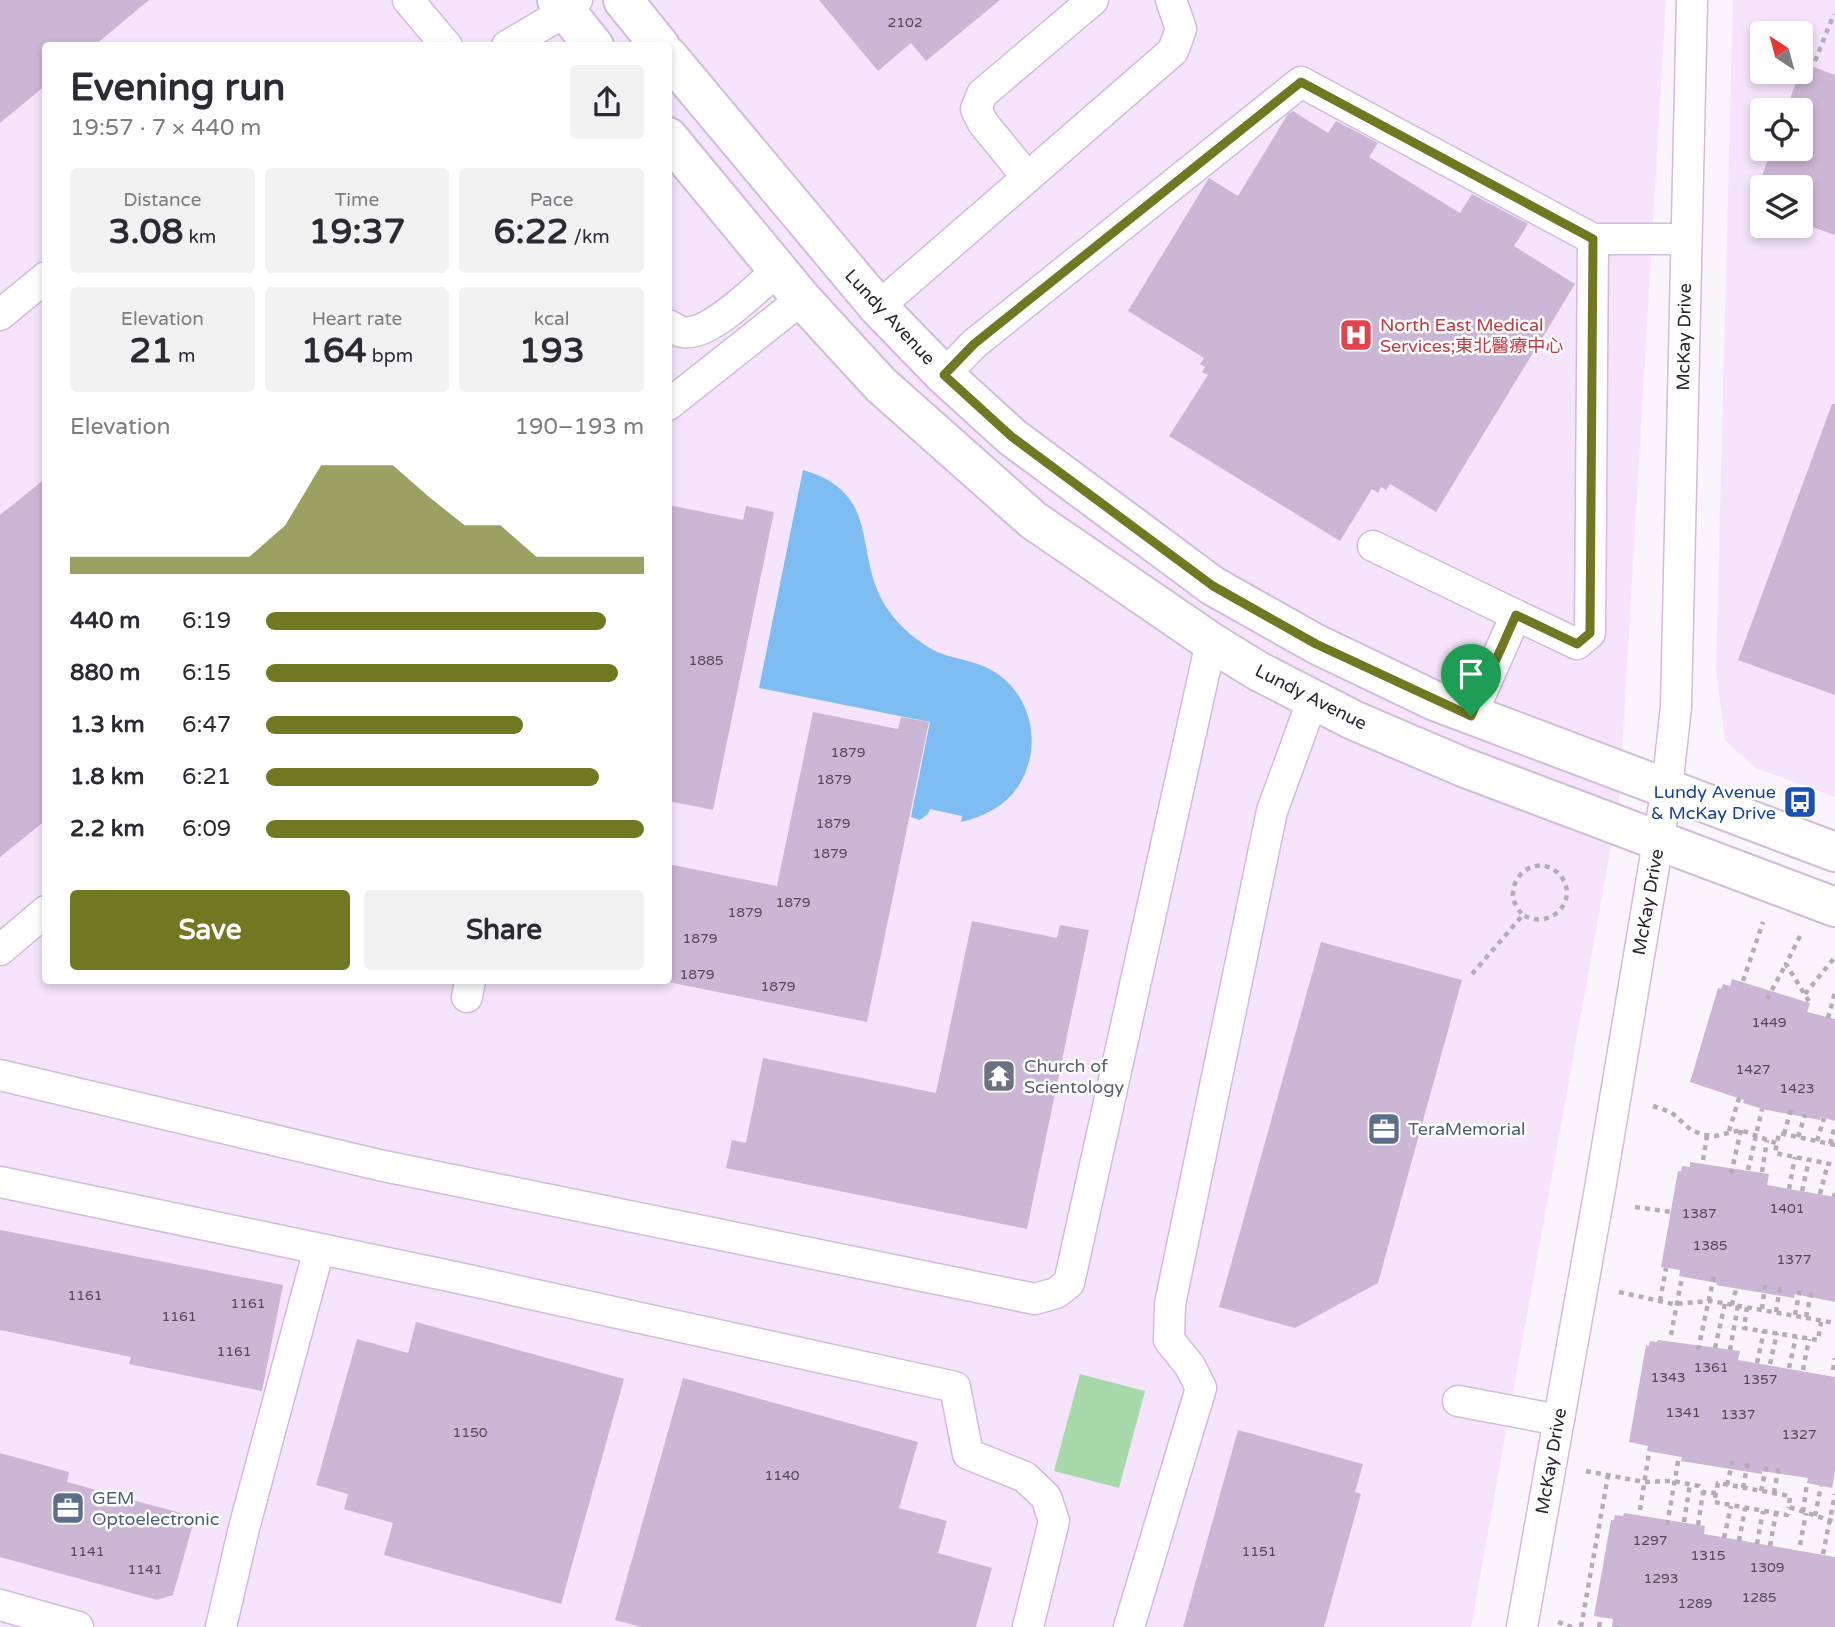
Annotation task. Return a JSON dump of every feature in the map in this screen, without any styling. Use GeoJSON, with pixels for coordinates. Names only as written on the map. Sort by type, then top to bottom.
{"type":"FeatureCollection","features":[{"type":"Feature","properties":{"kind":"main road"},"geometry":{"type":"LineString","coordinates":[[623,0],[657,42]]}},
{"type":"Feature","properties":{"kind":"main road"},"geometry":{"type":"LineString","coordinates":[[566,4],[591,42]]}},
{"type":"Feature","properties":{"kind":"main road","name":"Lundy Avenue"},"geometry":{"type":"LineString","coordinates":[[672,61],[878,307],[944,375],[1012,437],[1213,586],[1316,644],[1471,716],[1835,852]]}},
{"type":"Feature","properties":{"kind":"main road","name":"Lundy Avenue"},"geometry":{"type":"LineString","coordinates":[[672,142],[802,299],[881,385],[1033,520],[1211,642],[1258,671],[1353,720],[1463,767],[1835,907]]}},
{"type":"Feature","properties":{"kind":"street"},"geometry":{"type":"LineString","coordinates":[[408,0],[444,42]]}},
{"type":"Feature","properties":{"kind":"street"},"geometry":{"type":"LineString","coordinates":[[1027,177],[983,123],[976,109],[982,94],[1093,0]]}},
{"type":"Feature","properties":{"kind":"street"},"geometry":{"type":"LineString","coordinates":[[878,307],[1173,51],[1181,29],[1171,0]]}},
{"type":"Feature","properties":{"kind":"street","name":"McKay Drive"},"geometry":{"type":"LineString","coordinates":[[1522,1627],[1667,788],[1676,707],[1692,0]]}},
{"type":"Feature","properties":{"kind":"street"},"geometry":{"type":"LineString","coordinates":[[513,42],[566,4]]}},
{"type":"Feature","properties":{"kind":"street"},"geometry":{"type":"LineString","coordinates":[[944,375],[974,344],[1301,82],[1593,239],[1686,239]]}},
{"type":"Feature","properties":{"kind":"street"},"geometry":{"type":"LineString","coordinates":[[1373,546],[1577,644],[1590,633],[1593,239]]}},
{"type":"Feature","properties":{"kind":"street"},"geometry":{"type":"LineString","coordinates":[[672,327],[681,332],[698,332],[717,321],[779,269]]}},
{"type":"Feature","properties":{"kind":"street"},"geometry":{"type":"LineString","coordinates":[[0,314],[42,280]]}},
{"type":"Feature","properties":{"kind":"street"},"geometry":{"type":"LineString","coordinates":[[672,402],[802,299]]}},
{"type":"Feature","properties":{"kind":"street"},"geometry":{"type":"LineString","coordinates":[[1471,716],[1516,615]]}},
{"type":"Feature","properties":{"kind":"street"},"geometry":{"type":"LineString","coordinates":[[0,1075],[419,1173],[1035,1299],[1056,1293],[1069,1283],[1211,642]]}},
{"type":"Feature","properties":{"kind":"street"},"geometry":{"type":"LineString","coordinates":[[1129,1627],[1201,1388],[1190,1366],[1169,1340],[1170,1304],[1272,811],[1313,699]]}},
{"type":"Feature","properties":{"kind":"street"},"geometry":{"type":"LineString","coordinates":[[0,950],[42,914]]}},
{"type":"Feature","properties":{"kind":"street"},"geometry":{"type":"LineString","coordinates":[[0,1182],[955,1387],[968,1454],[1025,1477],[1046,1497],[1054,1521],[1028,1627]]}},
{"type":"Feature","properties":{"kind":"street"},"geometry":{"type":"LineString","coordinates":[[221,1627],[244,1528],[319,1249]]}},
{"type":"Feature","properties":{"kind":"street"},"geometry":{"type":"LineString","coordinates":[[1458,1401],[1559,1420]]}},
{"type":"Feature","properties":{"kind":"street"},"geometry":{"type":"LineString","coordinates":[[0,1605],[78,1627]]}},
{"type":"Feature","properties":{"kind":"path"},"geometry":{"type":"LineString","coordinates":[[1815,61],[1834,13]]}},
{"type":"Feature","properties":{"kind":"path"},"geometry":{"type":"LineString","coordinates":[[1535,866],[1550,868],[1558,873],[1563,880],[1566,898],[1557,914],[1541,920],[1523,915],[1514,902],[1512,893],[1517,877],[1535,866]]}},
{"type":"Feature","properties":{"kind":"path"},"geometry":{"type":"LineString","coordinates":[[1472,974],[1523,915]]}},
{"type":"Feature","properties":{"kind":"path"},"geometry":{"type":"LineString","coordinates":[[1743,981],[1763,922]]}},
{"type":"Feature","properties":{"kind":"path"},"geometry":{"type":"LineString","coordinates":[[1767,999],[1800,936]]}},
{"type":"Feature","properties":{"kind":"path"},"geometry":{"type":"LineString","coordinates":[[1805,994],[1835,957]]}},
{"type":"Feature","properties":{"kind":"path"},"geometry":{"type":"LineString","coordinates":[[1786,964],[1810,1003]]}},
{"type":"Feature","properties":{"kind":"path"},"geometry":{"type":"LineString","coordinates":[[1828,1018],[1835,992]]}},
{"type":"Feature","properties":{"kind":"path"},"geometry":{"type":"LineString","coordinates":[[1729,1131],[1740,1096]]}},
{"type":"Feature","properties":{"kind":"path"},"geometry":{"type":"LineString","coordinates":[[1653,1106],[1671,1112],[1691,1130],[1707,1136],[1741,1130],[1776,1143]]}},
{"type":"Feature","properties":{"kind":"path"},"geometry":{"type":"LineString","coordinates":[[1748,1170],[1762,1109]]}},
{"type":"Feature","properties":{"kind":"path"},"geometry":{"type":"LineString","coordinates":[[1784,1134],[1791,1110]]}},
{"type":"Feature","properties":{"kind":"path"},"geometry":{"type":"LineString","coordinates":[[1798,1137],[1805,1115]]}},
{"type":"Feature","properties":{"kind":"path"},"geometry":{"type":"LineString","coordinates":[[1817,1141],[1824,1118]]}},
{"type":"Feature","properties":{"kind":"path"},"geometry":{"type":"LineString","coordinates":[[1835,1126],[1832,1144],[1779,1133],[1775,1153],[1835,1165]]}},
{"type":"Feature","properties":{"kind":"path"},"geometry":{"type":"LineString","coordinates":[[1731,1174],[1741,1130]]}},
{"type":"Feature","properties":{"kind":"path"},"geometry":{"type":"LineString","coordinates":[[1703,1160],[1707,1136]]}},
{"type":"Feature","properties":{"kind":"path"},"geometry":{"type":"LineString","coordinates":[[1762,1172],[1768,1140]]}},
{"type":"Feature","properties":{"kind":"path"},"geometry":{"type":"LineString","coordinates":[[1789,1189],[1795,1157]]}},
{"type":"Feature","properties":{"kind":"path"},"geometry":{"type":"LineString","coordinates":[[1802,1191],[1809,1160]]}},
{"type":"Feature","properties":{"kind":"path"},"geometry":{"type":"LineString","coordinates":[[1820,1194],[1828,1163]]}},
{"type":"Feature","properties":{"kind":"path"},"geometry":{"type":"LineString","coordinates":[[1635,1207],[1671,1212]]}},
{"type":"Feature","properties":{"kind":"path"},"geometry":{"type":"LineString","coordinates":[[1660,1301],[1666,1268]]}},
{"type":"Feature","properties":{"kind":"path"},"geometry":{"type":"LineString","coordinates":[[1698,1350],[1714,1276]]}},
{"type":"Feature","properties":{"kind":"path"},"geometry":{"type":"LineString","coordinates":[[1671,1335],[1682,1277]]}},
{"type":"Feature","properties":{"kind":"path"},"geometry":{"type":"LineString","coordinates":[[1762,1309],[1765,1284]]}},
{"type":"Feature","properties":{"kind":"path"},"geometry":{"type":"LineString","coordinates":[[1776,1312],[1780,1287]]}},
{"type":"Feature","properties":{"kind":"path"},"geometry":{"type":"LineString","coordinates":[[1730,1350],[1735,1289]]}},
{"type":"Feature","properties":{"kind":"path"},"geometry":{"type":"LineString","coordinates":[[1794,1315],[1800,1289]]}},
{"type":"Feature","properties":{"kind":"path"},"geometry":{"type":"LineString","coordinates":[[1807,1317],[1812,1290]]}},
{"type":"Feature","properties":{"kind":"path"},"geometry":{"type":"LineString","coordinates":[[1619,1292],[1677,1304],[1709,1301],[1835,1323]]}},
{"type":"Feature","properties":{"kind":"path"},"geometry":{"type":"LineString","coordinates":[[1715,1348],[1725,1304]]}},
{"type":"Feature","properties":{"kind":"path"},"geometry":{"type":"LineString","coordinates":[[1748,1307],[1744,1328],[1818,1340],[1821,1322]]}},
{"type":"Feature","properties":{"kind":"path"},"geometry":{"type":"LineString","coordinates":[[1757,1363],[1763,1331]]}},
{"type":"Feature","properties":{"kind":"path"},"geometry":{"type":"LineString","coordinates":[[1770,1364],[1777,1333]]}},
{"type":"Feature","properties":{"kind":"path"},"geometry":{"type":"LineString","coordinates":[[1789,1368],[1796,1336]]}},
{"type":"Feature","properties":{"kind":"path"},"geometry":{"type":"LineString","coordinates":[[1803,1370],[1809,1339]]}},
{"type":"Feature","properties":{"kind":"path"},"geometry":{"type":"LineString","coordinates":[[1833,1370],[1835,1358]]}},
{"type":"Feature","properties":{"kind":"path"},"geometry":{"type":"LineString","coordinates":[[1640,1510],[1649,1452]]}},
{"type":"Feature","properties":{"kind":"path"},"geometry":{"type":"LineString","coordinates":[[1667,1525],[1679,1456]]}},
{"type":"Feature","properties":{"kind":"path"},"geometry":{"type":"LineString","coordinates":[[1727,1485],[1733,1459]]}},
{"type":"Feature","properties":{"kind":"path"},"geometry":{"type":"LineString","coordinates":[[1743,1488],[1748,1462]]}},
{"type":"Feature","properties":{"kind":"path"},"geometry":{"type":"LineString","coordinates":[[1761,1491],[1767,1463]]}},
{"type":"Feature","properties":{"kind":"path"},"geometry":{"type":"LineString","coordinates":[[1774,1493],[1779,1465]]}},
{"type":"Feature","properties":{"kind":"path"},"geometry":{"type":"LineString","coordinates":[[1586,1471],[1644,1482],[1674,1481],[1699,1486],[1703,1492],[1698,1525]]}},
{"type":"Feature","properties":{"kind":"path"},"geometry":{"type":"LineString","coordinates":[[1581,1627],[1608,1476]]}},
{"type":"Feature","properties":{"kind":"path"},"geometry":{"type":"LineString","coordinates":[[1718,1483],[1727,1485],[1790,1496],[1787,1515],[1714,1503],[1718,1483]]}},
{"type":"Feature","properties":{"kind":"path"},"geometry":{"type":"LineString","coordinates":[[1800,1545],[1807,1483]]}},
{"type":"Feature","properties":{"kind":"path"},"geometry":{"type":"LineString","coordinates":[[1684,1522],[1690,1484]]}},
{"type":"Feature","properties":{"kind":"path"},"geometry":{"type":"LineString","coordinates":[[1815,1516],[1821,1486]]}},
{"type":"Feature","properties":{"kind":"path"},"geometry":{"type":"LineString","coordinates":[[1703,1492],[1716,1493]]}},
{"type":"Feature","properties":{"kind":"path"},"geometry":{"type":"LineString","coordinates":[[1824,1555],[1835,1494]]}},
{"type":"Feature","properties":{"kind":"path"},"geometry":{"type":"LineString","coordinates":[[1724,1538],[1731,1506]]}},
{"type":"Feature","properties":{"kind":"path"},"geometry":{"type":"LineString","coordinates":[[1789,1507],[1832,1522]]}},
{"type":"Feature","properties":{"kind":"path"},"geometry":{"type":"LineString","coordinates":[[1738,1541],[1745,1508]]}},
{"type":"Feature","properties":{"kind":"path"},"geometry":{"type":"LineString","coordinates":[[1757,1544],[1763,1511]]}},
{"type":"Feature","properties":{"kind":"path"},"geometry":{"type":"LineString","coordinates":[[1770,1546],[1776,1513]]}},
{"type":"Feature","properties":{"kind":"path"},"geometry":{"type":"LineString","coordinates":[[1599,1627],[1601,1617]]}},
{"type":"Feature","properties":{"kind":"path"},"geometry":{"type":"LineString","coordinates":[[1558,1622],[1572,1627]]}},
{"type":"Feature","properties":{"kind":"shaded area"},"geometry":{"type":"Polygon","coordinates":[[[0,0],[1666,0],[1619,802],[1471,1627],[0,1627],[0,0]]]}},
{"type":"Feature","properties":{"kind":"shaded area"},"geometry":{"type":"Polygon","coordinates":[[[1733,0],[1835,0],[1835,797],[1755,768],[1725,740],[1716,670],[1733,0]]]}},
{"type":"Feature","properties":{"kind":"green space"},"geometry":{"type":"Polygon","coordinates":[[[1080,1374],[1145,1391],[1119,1488],[1054,1471],[1080,1374]]]}},
{"type":"Feature","properties":{"kind":"water"},"geometry":{"type":"Polygon","coordinates":[[[803,470],[829,481],[846,495],[856,511],[878,590],[899,623],[937,652],[978,664],[997,673],[1009,683],[1025,708],[1032,738],[1031,753],[1023,779],[1010,797],[983,815],[961,822],[962,816],[930,809],[920,820],[911,817],[930,722],[759,688],[803,470]]]}},
{"type":"Feature","properties":{"kind":"building"},"geometry":{"type":"Polygon","coordinates":[[[0,0],[149,0],[99,42],[42,42],[42,88],[0,123],[0,0]]]}},
{"type":"Feature","properties":{"kind":"building"},"geometry":{"type":"Polygon","coordinates":[[[819,0],[1000,0],[926,61],[911,43],[878,71],[819,0]]]}},
{"type":"Feature","properties":{"kind":"building"},"geometry":{"type":"Polygon","coordinates":[[[1813,67],[1835,75],[1835,235],[1813,227],[1813,175],[1762,175],[1768,161],[1813,161],[1813,98],[1790,98],[1795,84],[1813,84],[1813,67]]]}},
{"type":"Feature","properties":{"kind":"building","name":"North East Medical Services;東北醫療中心"},"geometry":{"type":"Polygon","coordinates":[[[1293,111],[1328,133],[1336,121],[1378,143],[1369,157],[1460,213],[1472,194],[1528,224],[1514,246],[1575,284],[1436,512],[1390,484],[1386,490],[1381,487],[1378,493],[1372,489],[1340,541],[1169,436],[1208,375],[1202,372],[1205,367],[1200,364],[1204,358],[1128,311],[1209,178],[1238,196],[1288,114],[1293,111]]]}},
{"type":"Feature","properties":{"kind":"building"},"geometry":{"type":"Polygon","coordinates":[[[1832,404],[1835,404],[1835,695],[1738,660],[1832,404]]]}},
{"type":"Feature","properties":{"kind":"building"},"geometry":{"type":"Polygon","coordinates":[[[42,481],[42,823],[0,857],[0,515],[42,481]]]}},
{"type":"Feature","properties":{"kind":"building"},"geometry":{"type":"Polygon","coordinates":[[[672,506],[743,520],[746,506],[774,512],[713,810],[672,802],[672,506]]]}},
{"type":"Feature","properties":{"kind":"building"},"geometry":{"type":"Polygon","coordinates":[[[813,712],[898,729],[901,717],[929,722],[867,1022],[672,983],[672,865],[777,886],[813,712]]]}},
{"type":"Feature","properties":{"kind":"building","name":"Church of Scientology"},"geometry":{"type":"Polygon","coordinates":[[[972,921],[1057,938],[1060,925],[1089,930],[1027,1229],[726,1168],[732,1140],[746,1143],[763,1058],[936,1093],[972,921]]]}},
{"type":"Feature","properties":{"kind":"building"},"geometry":{"type":"Polygon","coordinates":[[[1321,942],[1462,980],[1378,1283],[1295,1328],[1219,1307],[1321,942]]]}},
{"type":"Feature","properties":{"kind":"building"},"geometry":{"type":"Polygon","coordinates":[[[1732,979],[1810,1003],[1807,1012],[1835,1019],[1835,1121],[1762,1109],[1743,1103],[1744,1100],[1690,1082],[1718,988],[1721,989],[1723,984],[1730,986],[1732,979]]]}},
{"type":"Feature","properties":{"kind":"building"},"geometry":{"type":"Polygon","coordinates":[[[1690,1162],[1769,1174],[1767,1185],[1835,1197],[1835,1302],[1795,1294],[1794,1298],[1716,1285],[1717,1283],[1679,1276],[1680,1270],[1661,1267],[1678,1171],[1681,1171],[1682,1166],[1690,1167],[1690,1162]]]}},
{"type":"Feature","properties":{"kind":"building"},"geometry":{"type":"Polygon","coordinates":[[[0,1230],[283,1285],[262,1391],[129,1364],[131,1357],[0,1330],[0,1230]]]}},
{"type":"Feature","properties":{"kind":"building"},"geometry":{"type":"Polygon","coordinates":[[[416,1322],[624,1379],[561,1604],[384,1555],[393,1523],[344,1509],[348,1494],[316,1485],[357,1339],[408,1353],[416,1322]]]}},
{"type":"Feature","properties":{"kind":"building"},"geometry":{"type":"Polygon","coordinates":[[[1650,1341],[1740,1351],[1738,1360],[1835,1377],[1835,1471],[1832,1488],[1807,1483],[1808,1478],[1762,1471],[1762,1474],[1681,1461],[1682,1457],[1647,1451],[1648,1446],[1629,1442],[1646,1345],[1649,1346],[1650,1341]]]}},
{"type":"Feature","properties":{"kind":"building"},"geometry":{"type":"Polygon","coordinates":[[[683,1378],[918,1442],[899,1508],[947,1521],[938,1553],[992,1568],[976,1627],[641,1627],[615,1620],[683,1378]]]}},
{"type":"Feature","properties":{"kind":"building"},"geometry":{"type":"Polygon","coordinates":[[[1238,1430],[1363,1464],[1355,1492],[1361,1494],[1324,1627],[1183,1627],[1238,1430]]]}},
{"type":"Feature","properties":{"kind":"building"},"geometry":{"type":"Polygon","coordinates":[[[0,1453],[69,1472],[67,1482],[195,1517],[173,1595],[157,1600],[0,1557],[0,1453]]]}},
{"type":"Feature","properties":{"kind":"building"},"geometry":{"type":"Polygon","coordinates":[[[1624,1513],[1705,1526],[1704,1534],[1835,1557],[1835,1627],[1612,1627],[1613,1619],[1594,1616],[1611,1520],[1614,1520],[1615,1515],[1623,1516],[1624,1513]]]}},
{"type":"Feature","properties":{"kind":"place","name":"North East Medical Services;東北醫療中心"},"geometry":{"type":"Point","coordinates":[1356,335]}},
{"type":"Feature","properties":{"kind":"place","name":"Lundy Avenue & McKay Drive"},"geometry":{"type":"Point","coordinates":[1800,802]}},
{"type":"Feature","properties":{"kind":"place","name":"Church of Scientology"},"geometry":{"type":"Point","coordinates":[999,1076]}},
{"type":"Feature","properties":{"kind":"place","name":"TeraMemorial"},"geometry":{"type":"Point","coordinates":[1384,1129]}},
{"type":"Feature","properties":{"kind":"place","name":"GEM Optoelectronic"},"geometry":{"type":"Point","coordinates":[68,1508]}},
{"type":"Feature","properties":{"kind":"route"},"geometry":{"type":"LineString","coordinates":[[1301,82],[1593,239],[1590,633],[1577,644],[1516,615],[1471,716],[1316,644],[1213,586],[1012,437],[944,375],[974,344],[1301,82]]}}]}
